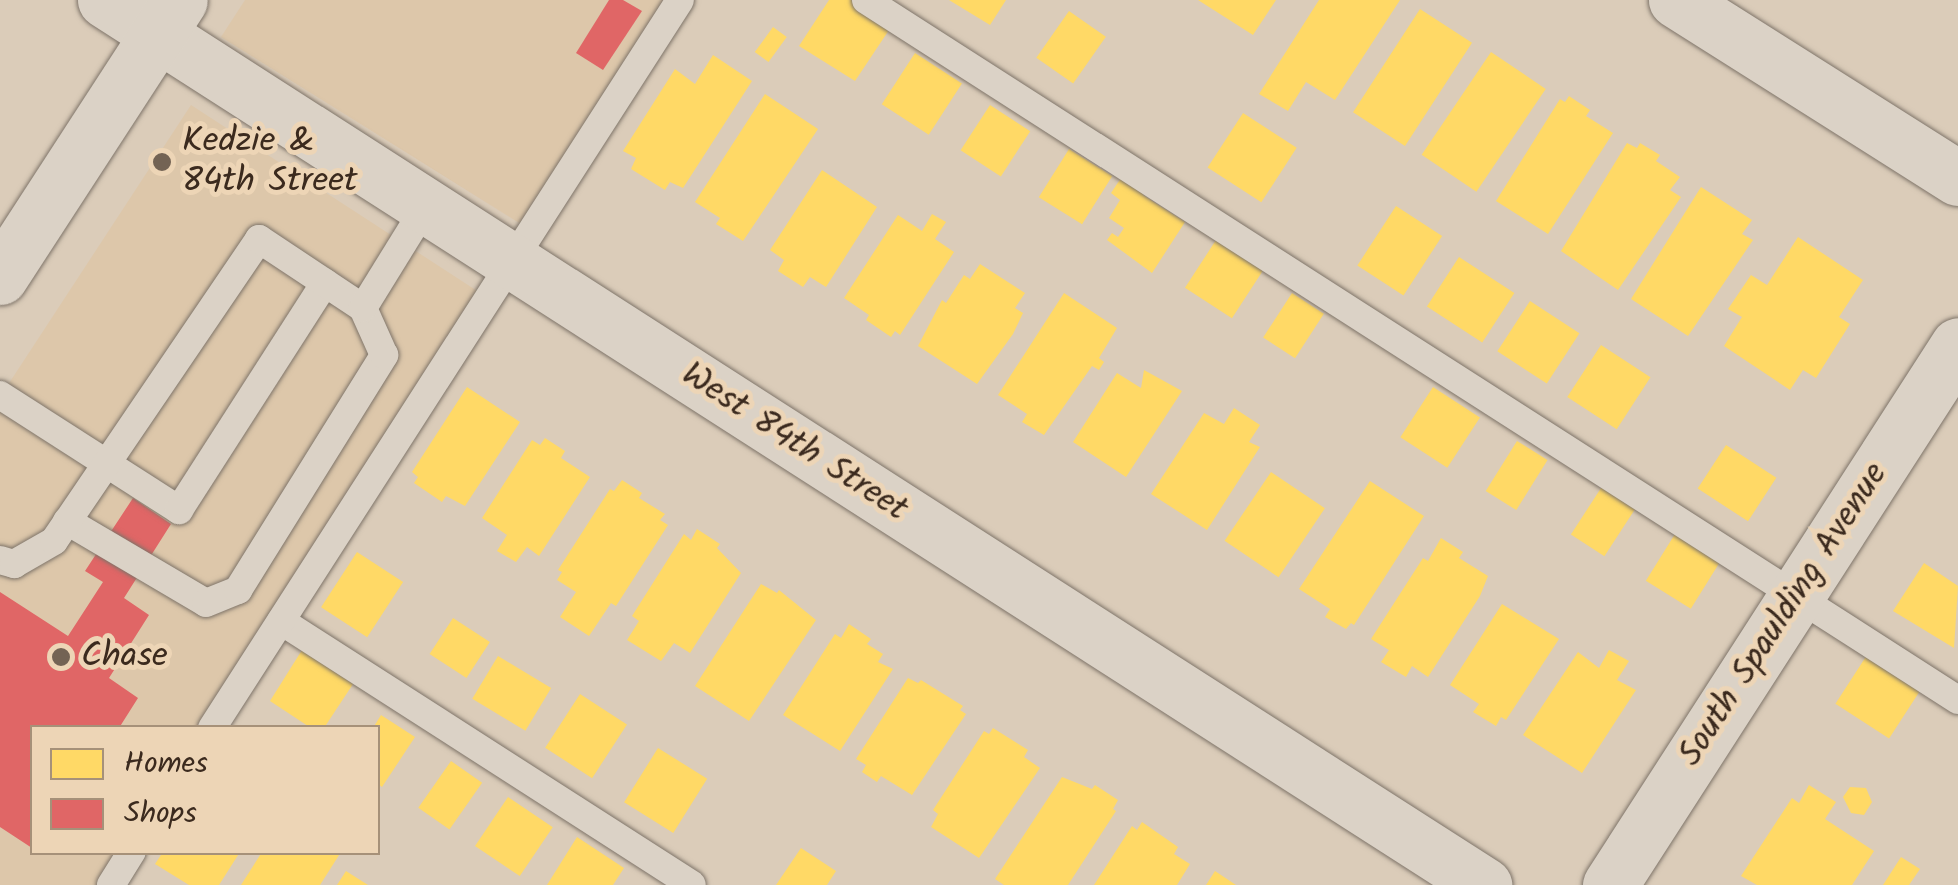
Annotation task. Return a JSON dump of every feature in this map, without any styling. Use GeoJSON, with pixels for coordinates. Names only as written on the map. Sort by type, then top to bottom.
{"type":"FeatureCollection","features":[{"type":"Feature","properties":{"kind":"street","name":"West 84th Street"},"geometry":{"type":"LineString","coordinates":[[104,0],[168,17],[426,206],[1484,885]]}},
{"type":"Feature","properties":{"kind":"street"},"geometry":{"type":"LineString","coordinates":[[1676,0],[1958,178]]}},
{"type":"Feature","properties":{"kind":"street"},"geometry":{"type":"LineString","coordinates":[[0,277],[168,17]]}},
{"type":"Feature","properties":{"kind":"street","name":"South Spaulding Avenue"},"geometry":{"type":"LineString","coordinates":[[1610,885],[1958,344]]}},
{"type":"Feature","properties":{"kind":"lane"},"geometry":{"type":"LineString","coordinates":[[214,725],[680,0]]}},
{"type":"Feature","properties":{"kind":"lane"},"geometry":{"type":"LineString","coordinates":[[866,0],[1958,700]]}},
{"type":"Feature","properties":{"kind":"lane"},"geometry":{"type":"LineString","coordinates":[[363,308],[426,206]]}},
{"type":"Feature","properties":{"kind":"lane"},"geometry":{"type":"LineString","coordinates":[[0,560],[14,564],[54,541],[67,521],[259,239],[363,308],[384,356],[238,590],[206,603],[67,521]]}},
{"type":"Feature","properties":{"kind":"lane"},"geometry":{"type":"LineString","coordinates":[[0,395],[179,510],[325,283]]}},
{"type":"Feature","properties":{"kind":"lane"},"geometry":{"type":"LineString","coordinates":[[281,621],[692,885]]}},
{"type":"Feature","properties":{"kind":"lane"},"geometry":{"type":"LineString","coordinates":[[111,885],[130,855]]}},
{"type":"Feature","properties":{"kind":"shaded area"},"geometry":{"type":"Polygon","coordinates":[[[245,0],[681,0],[532,231],[221,37],[245,0]]]}},
{"type":"Feature","properties":{"kind":"shaded area"},"geometry":{"type":"Polygon","coordinates":[[[191,105],[488,298],[213,725],[30,725],[30,855],[131,855],[111,885],[0,885],[0,397],[191,105]]]}},
{"type":"Feature","properties":{"kind":"building: Homes"},"geometry":{"type":"Polygon","coordinates":[[[829,0],[851,0],[891,27],[855,81],[799,46],[829,0]]]}},
{"type":"Feature","properties":{"kind":"building: Homes"},"geometry":{"type":"Polygon","coordinates":[[[949,0],[1006,0],[990,25],[949,0]]]}},
{"type":"Feature","properties":{"kind":"building: Homes"},"geometry":{"type":"Polygon","coordinates":[[[1198,0],[1276,0],[1253,35],[1198,0]]]}},
{"type":"Feature","properties":{"kind":"building: Homes"},"geometry":{"type":"Polygon","coordinates":[[[1319,0],[1400,0],[1335,100],[1306,82],[1288,111],[1259,94],[1319,0]]]}},
{"type":"Feature","properties":{"kind":"building: Homes"},"geometry":{"type":"Polygon","coordinates":[[[1420,9],[1472,43],[1405,146],[1353,112],[1420,9]]]}},
{"type":"Feature","properties":{"kind":"building: Homes"},"geometry":{"type":"Polygon","coordinates":[[[1069,11],[1106,37],[1073,84],[1036,58],[1069,11]]]}},
{"type":"Feature","properties":{"kind":"building: Homes"},"geometry":{"type":"Polygon","coordinates":[[[773,27],[787,37],[769,62],[755,52],[773,27]]]}},
{"type":"Feature","properties":{"kind":"building: Homes"},"geometry":{"type":"Polygon","coordinates":[[[1491,52],[1546,89],[1476,192],[1422,155],[1491,52]]]}},
{"type":"Feature","properties":{"kind":"building: Homes"},"geometry":{"type":"Polygon","coordinates":[[[915,53],[962,83],[929,135],[882,104],[915,53]]]}},
{"type":"Feature","properties":{"kind":"building: Homes"},"geometry":{"type":"Polygon","coordinates":[[[713,55],[752,81],[683,188],[670,182],[665,190],[631,169],[636,158],[623,151],[675,69],[695,84],[713,55]]]}},
{"type":"Feature","properties":{"kind":"building: Homes"},"geometry":{"type":"Polygon","coordinates":[[[765,94],[818,129],[743,241],[716,224],[720,218],[695,202],[765,94]]]}},
{"type":"Feature","properties":{"kind":"building: Homes"},"geometry":{"type":"Polygon","coordinates":[[[1569,96],[1590,110],[1586,116],[1613,133],[1548,234],[1496,201],[1560,99],[1565,102],[1569,96]]]}},
{"type":"Feature","properties":{"kind":"building: Homes"},"geometry":{"type":"Polygon","coordinates":[[[990,105],[1030,131],[1001,176],[961,150],[990,105]]]}},
{"type":"Feature","properties":{"kind":"building: Homes"},"geometry":{"type":"Polygon","coordinates":[[[1243,113],[1297,148],[1261,202],[1208,168],[1243,113]]]}},
{"type":"Feature","properties":{"kind":"building: Homes"},"geometry":{"type":"Polygon","coordinates":[[[1627,143],[1637,148],[1640,143],[1660,155],[1656,161],[1680,177],[1670,190],[1681,197],[1618,290],[1561,251],[1627,143]]]}},
{"type":"Feature","properties":{"kind":"building: Homes"},"geometry":{"type":"Polygon","coordinates":[[[1069,149],[1112,176],[1082,224],[1039,197],[1069,149]]]}},
{"type":"Feature","properties":{"kind":"building: Homes"},"geometry":{"type":"Polygon","coordinates":[[[822,170],[877,207],[826,287],[810,277],[803,287],[778,271],[784,260],[770,250],[822,170]]]}},
{"type":"Feature","properties":{"kind":"building: Homes"},"geometry":{"type":"Polygon","coordinates":[[[1123,175],[1146,190],[1143,195],[1185,222],[1152,273],[1107,240],[1112,233],[1118,237],[1124,228],[1109,218],[1120,200],[1111,193],[1123,175]]]}},
{"type":"Feature","properties":{"kind":"building: Homes"},"geometry":{"type":"Polygon","coordinates":[[[1701,187],[1752,220],[1742,234],[1753,240],[1688,336],[1631,299],[1701,187]]]}},
{"type":"Feature","properties":{"kind":"building: Homes"},"geometry":{"type":"Polygon","coordinates":[[[1396,206],[1442,236],[1403,296],[1357,266],[1396,206]]]}},
{"type":"Feature","properties":{"kind":"building: Homes"},"geometry":{"type":"Polygon","coordinates":[[[932,214],[946,222],[935,239],[954,252],[900,335],[895,331],[891,337],[844,298],[898,215],[922,231],[932,214]]]}},
{"type":"Feature","properties":{"kind":"building: Homes"},"geometry":{"type":"Polygon","coordinates":[[[1798,237],[1863,280],[1839,317],[1850,324],[1816,378],[1803,370],[1790,390],[1724,346],[1742,317],[1728,309],[1751,275],[1767,285],[1798,237]]]}},
{"type":"Feature","properties":{"kind":"building: Homes"},"geometry":{"type":"Polygon","coordinates":[[[1216,240],[1263,270],[1232,318],[1185,288],[1216,240]]]}},
{"type":"Feature","properties":{"kind":"building: Homes"},"geometry":{"type":"Polygon","coordinates":[[[1459,257],[1514,293],[1482,342],[1427,306],[1459,257]]]}},
{"type":"Feature","properties":{"kind":"building: Homes"},"geometry":{"type":"Polygon","coordinates":[[[980,264],[1025,293],[1015,308],[1023,313],[1013,334],[977,384],[918,346],[942,300],[946,303],[964,275],[970,279],[980,264]]]}},
{"type":"Feature","properties":{"kind":"building: Homes"},"geometry":{"type":"Polygon","coordinates":[[[1064,293],[1117,328],[1099,358],[1104,362],[1099,370],[1092,366],[1044,435],[1022,422],[1027,414],[998,395],[1064,293]]]}},
{"type":"Feature","properties":{"kind":"building: Homes"},"geometry":{"type":"Polygon","coordinates":[[[1292,293],[1324,314],[1295,358],[1263,337],[1292,293]]]}},
{"type":"Feature","properties":{"kind":"building: Homes"},"geometry":{"type":"Polygon","coordinates":[[[1530,301],[1579,333],[1547,383],[1497,351],[1530,301]]]}},
{"type":"Feature","properties":{"kind":"building: Homes"},"geometry":{"type":"Polygon","coordinates":[[[1601,345],[1650,377],[1617,429],[1567,397],[1601,345]]]}},
{"type":"Feature","properties":{"kind":"building: Homes"},"geometry":{"type":"Polygon","coordinates":[[[1144,370],[1182,391],[1126,477],[1073,442],[1117,373],[1141,388],[1144,370]]]}},
{"type":"Feature","properties":{"kind":"building: Homes"},"geometry":{"type":"Polygon","coordinates":[[[467,387],[520,422],[465,506],[446,496],[442,502],[414,483],[418,477],[412,472],[467,387]]]}},
{"type":"Feature","properties":{"kind":"building: Homes"},"geometry":{"type":"Polygon","coordinates":[[[1433,387],[1480,417],[1447,468],[1400,437],[1433,387]]]}},
{"type":"Feature","properties":{"kind":"building: Homes"},"geometry":{"type":"Polygon","coordinates":[[[1234,408],[1260,425],[1249,442],[1260,447],[1207,530],[1151,494],[1204,413],[1224,424],[1234,408]]]}},
{"type":"Feature","properties":{"kind":"building: Homes"},"geometry":{"type":"Polygon","coordinates":[[[545,438],[565,451],[561,458],[590,477],[539,556],[527,547],[516,562],[497,551],[507,535],[482,518],[532,440],[540,445],[545,438]]]}},
{"type":"Feature","properties":{"kind":"building: Homes"},"geometry":{"type":"Polygon","coordinates":[[[1517,441],[1548,460],[1516,510],[1486,491],[1517,441]]]}},
{"type":"Feature","properties":{"kind":"building: Homes"},"geometry":{"type":"Polygon","coordinates":[[[1726,445],[1776,478],[1748,521],[1698,489],[1726,445]]]}},
{"type":"Feature","properties":{"kind":"building: Homes"},"geometry":{"type":"Polygon","coordinates":[[[1271,472],[1325,508],[1278,577],[1225,541],[1271,472]]]}},
{"type":"Feature","properties":{"kind":"building: Homes"},"geometry":{"type":"Polygon","coordinates":[[[622,480],[642,493],[639,498],[665,514],[660,520],[668,525],[616,606],[611,603],[589,636],[560,617],[576,592],[557,580],[562,572],[558,570],[610,489],[614,491],[622,480]]]}},
{"type":"Feature","properties":{"kind":"building: Homes"},"geometry":{"type":"Polygon","coordinates":[[[1370,481],[1424,516],[1354,625],[1351,623],[1346,629],[1325,617],[1330,609],[1299,589],[1370,481]]]}},
{"type":"Feature","properties":{"kind":"building: Homes"},"geometry":{"type":"Polygon","coordinates":[[[1603,485],[1637,507],[1604,556],[1571,534],[1603,485]]]}},
{"type":"Feature","properties":{"kind":"building: Homes"},"geometry":{"type":"Polygon","coordinates":[[[697,529],[720,544],[717,548],[741,573],[690,653],[674,643],[661,661],[627,640],[639,621],[632,616],[684,534],[691,540],[697,529]]]}},
{"type":"Feature","properties":{"kind":"building: Homes"},"geometry":{"type":"Polygon","coordinates":[[[1675,534],[1720,562],[1691,609],[1646,581],[1675,534]]]}},
{"type":"Feature","properties":{"kind":"building: Homes"},"geometry":{"type":"Polygon","coordinates":[[[1441,538],[1463,552],[1459,558],[1488,576],[1480,596],[1428,677],[1412,666],[1406,677],[1381,662],[1389,650],[1371,639],[1423,558],[1428,561],[1441,538]]]}},
{"type":"Feature","properties":{"kind":"building: Homes"},"geometry":{"type":"Polygon","coordinates":[[[357,552],[403,582],[367,637],[321,607],[357,552]]]}},
{"type":"Feature","properties":{"kind":"building: Homes"},"geometry":{"type":"Polygon","coordinates":[[[1924,563],[1958,586],[1954,648],[1893,611],[1924,563]]]}},
{"type":"Feature","properties":{"kind":"building: Homes"},"geometry":{"type":"Polygon","coordinates":[[[761,584],[777,593],[779,590],[816,620],[749,721],[695,686],[761,584]]]}},
{"type":"Feature","properties":{"kind":"building: Homes"},"geometry":{"type":"Polygon","coordinates":[[[1502,604],[1559,639],[1506,720],[1501,717],[1496,726],[1473,712],[1479,704],[1450,685],[1502,604]]]}},
{"type":"Feature","properties":{"kind":"building: Homes"},"geometry":{"type":"Polygon","coordinates":[[[453,618],[490,642],[466,678],[430,654],[453,618]]]}},
{"type":"Feature","properties":{"kind":"building: Homes"},"geometry":{"type":"Polygon","coordinates":[[[849,624],[871,639],[867,644],[883,654],[878,662],[893,669],[840,751],[783,715],[835,634],[841,638],[849,624]]]}},
{"type":"Feature","properties":{"kind":"building: Homes"},"geometry":{"type":"Polygon","coordinates":[[[302,650],[353,684],[326,725],[306,725],[270,701],[302,650]]]}},
{"type":"Feature","properties":{"kind":"building: Homes"},"geometry":{"type":"Polygon","coordinates":[[[1609,650],[1629,661],[1617,680],[1636,690],[1582,773],[1523,735],[1578,652],[1599,668],[1609,650]]]}},
{"type":"Feature","properties":{"kind":"building: Homes"},"geometry":{"type":"Polygon","coordinates":[[[1867,655],[1921,690],[1889,738],[1835,704],[1867,655]]]}},
{"type":"Feature","properties":{"kind":"building: Homes"},"geometry":{"type":"Polygon","coordinates":[[[498,656],[551,688],[525,731],[472,699],[498,656]]]}},
{"type":"Feature","properties":{"kind":"building: Homes"},"geometry":{"type":"Polygon","coordinates":[[[908,678],[918,683],[921,680],[963,706],[960,710],[966,714],[912,795],[881,776],[877,782],[862,772],[866,765],[856,759],[908,678]]]}},
{"type":"Feature","properties":{"kind":"building: Homes"},"geometry":{"type":"Polygon","coordinates":[[[580,694],[627,724],[592,778],[545,748],[580,694]]]}},
{"type":"Feature","properties":{"kind":"building: Homes"},"geometry":{"type":"Polygon","coordinates":[[[381,715],[415,737],[382,787],[380,725],[375,725],[381,715]]]}},
{"type":"Feature","properties":{"kind":"building: Homes"},"geometry":{"type":"Polygon","coordinates":[[[993,728],[1028,750],[1024,757],[1040,768],[979,858],[931,827],[938,814],[933,810],[984,731],[989,734],[993,728]]]}},
{"type":"Feature","properties":{"kind":"building: Homes"},"geometry":{"type":"Polygon","coordinates":[[[658,748],[707,779],[673,833],[624,802],[658,748]]]}},
{"type":"Feature","properties":{"kind":"building: Homes"},"geometry":{"type":"Polygon","coordinates":[[[451,761],[482,783],[449,829],[418,808],[451,761]]]}},
{"type":"Feature","properties":{"kind":"building: Homes"},"geometry":{"type":"Polygon","coordinates":[[[1062,777],[1092,789],[1095,785],[1118,800],[1113,809],[1116,811],[1068,885],[1004,885],[995,879],[1062,777]]]}},
{"type":"Feature","properties":{"kind":"building: Homes"},"geometry":{"type":"Polygon","coordinates":[[[1809,785],[1836,802],[1825,819],[1874,851],[1852,885],[1757,885],[1741,876],[1792,798],[1799,803],[1809,785]]]}},
{"type":"Feature","properties":{"kind":"building: Homes"},"geometry":{"type":"Polygon","coordinates":[[[1850,787],[1866,788],[1872,802],[1864,815],[1851,813],[1843,797],[1850,787]]]}},
{"type":"Feature","properties":{"kind":"building: Homes"},"geometry":{"type":"Polygon","coordinates":[[[508,797],[553,827],[520,876],[475,846],[508,797]]]}},
{"type":"Feature","properties":{"kind":"building: Homes"},"geometry":{"type":"Polygon","coordinates":[[[1142,822],[1178,847],[1174,854],[1190,864],[1177,885],[1094,885],[1132,826],[1137,830],[1142,822]]]}},
{"type":"Feature","properties":{"kind":"building: Homes"},"geometry":{"type":"Polygon","coordinates":[[[577,837],[624,868],[613,885],[547,885],[577,837]]]}},
{"type":"Feature","properties":{"kind":"building: Homes"},"geometry":{"type":"Polygon","coordinates":[[[801,848],[836,871],[827,885],[776,885],[801,848]]]}},
{"type":"Feature","properties":{"kind":"building: Homes"},"geometry":{"type":"Polygon","coordinates":[[[161,855],[238,855],[219,885],[189,885],[155,864],[161,855]]]}},
{"type":"Feature","properties":{"kind":"building: Homes"},"geometry":{"type":"Polygon","coordinates":[[[260,855],[339,855],[320,885],[241,885],[260,855]]]}},
{"type":"Feature","properties":{"kind":"building: Homes"},"geometry":{"type":"Polygon","coordinates":[[[1901,857],[1920,869],[1909,885],[1883,885],[1901,857]]]}},
{"type":"Feature","properties":{"kind":"building: Homes"},"geometry":{"type":"Polygon","coordinates":[[[346,871],[368,885],[337,885],[346,871]]]}},
{"type":"Feature","properties":{"kind":"building: Homes"},"geometry":{"type":"Polygon","coordinates":[[[1215,871],[1236,885],[1206,885],[1215,871]]]}},
{"type":"Feature","properties":{"kind":"building: Shops"},"geometry":{"type":"Polygon","coordinates":[[[609,0],[623,0],[642,11],[603,70],[576,53],[609,0]]]}},
{"type":"Feature","properties":{"kind":"building: Shops","name":"Chase"},"geometry":{"type":"Polygon","coordinates":[[[133,498],[171,524],[124,598],[149,615],[109,678],[138,698],[121,725],[30,725],[30,847],[0,827],[0,592],[68,636],[103,582],[85,571],[133,498]]]}},
{"type":"Feature","properties":{"kind":"place","name":"Kedzie & 84th Street"},"geometry":{"type":"Point","coordinates":[162,162]}},
{"type":"Feature","properties":{"kind":"place","name":"Chase"},"geometry":{"type":"Point","coordinates":[61,657]}}]}
